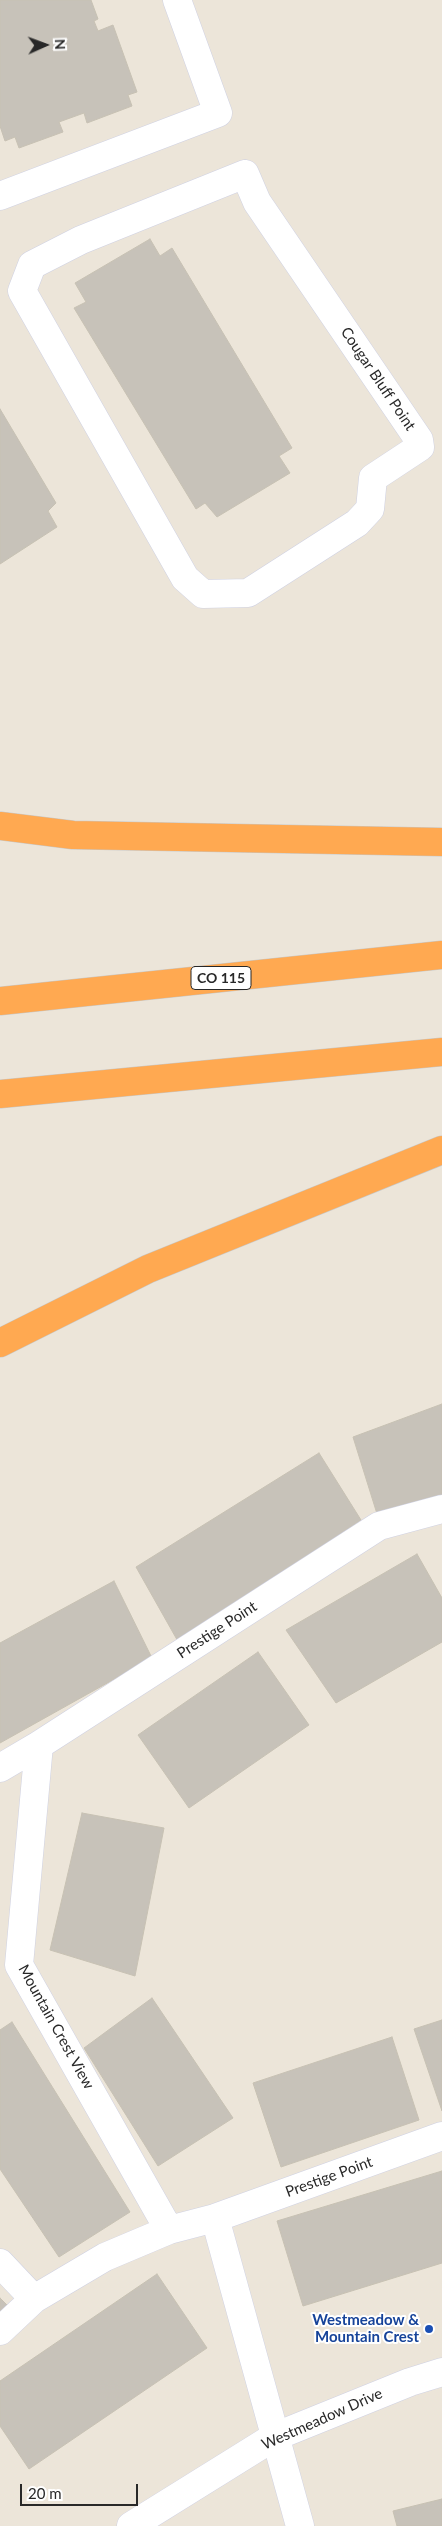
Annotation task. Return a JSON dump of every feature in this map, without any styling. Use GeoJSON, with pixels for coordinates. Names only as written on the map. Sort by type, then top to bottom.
{"type":"FeatureCollection","features":[{"type":"Feature","properties":{"kind":"highway"},"geometry":{"type":"LineString","coordinates":[[0,826],[72,835],[442,842]]}},
{"type":"Feature","properties":{"kind":"highway","name":"CO 115"},"geometry":{"type":"LineString","coordinates":[[0,1001],[442,955]]}},
{"type":"Feature","properties":{"kind":"highway"},"geometry":{"type":"LineString","coordinates":[[0,1094],[442,1052]]}},
{"type":"Feature","properties":{"kind":"highway"},"geometry":{"type":"LineString","coordinates":[[0,1343],[148,1269],[442,1150]]}},
{"type":"Feature","properties":{"kind":"street"},"geometry":{"type":"LineString","coordinates":[[0,196],[218,113],[177,0]]}},
{"type":"Feature","properties":{"kind":"street","name":"Cougar Bluff Point"},"geometry":{"type":"LineString","coordinates":[[245,174],[257,202],[419,440],[420,447],[373,478],[370,509],[357,523],[248,593],[203,594],[185,578],[11,293],[32,264],[81,240],[245,174]]}},
{"type":"Feature","properties":{"kind":"street","name":"Prestige Point"},"geometry":{"type":"LineString","coordinates":[[0,1768],[39,1745],[379,1526],[442,1509]]}},
{"type":"Feature","properties":{"kind":"street","name":"Mountain Crest View"},"geometry":{"type":"LineString","coordinates":[[39,1745],[19,1965],[169,2230]]}},
{"type":"Feature","properties":{"kind":"street","name":"Prestige Point"},"geometry":{"type":"LineString","coordinates":[[0,2331],[34,2299],[105,2257],[169,2230],[215,2218],[442,2136]]}},
{"type":"Feature","properties":{"kind":"street"},"geometry":{"type":"LineString","coordinates":[[215,2218],[300,2526]]}},
{"type":"Feature","properties":{"kind":"street"},"geometry":{"type":"LineString","coordinates":[[0,2263],[34,2299]]}},
{"type":"Feature","properties":{"kind":"street","name":"Westmeadow Drive"},"geometry":{"type":"LineString","coordinates":[[130,2526],[274,2437],[410,2382],[442,2372]]}},
{"type":"Feature","properties":{"kind":"building"},"geometry":{"type":"Polygon","coordinates":[[[0,0],[91,0],[98,19],[94,21],[98,31],[113,25],[137,92],[128,95],[132,106],[87,123],[84,113],[59,122],[63,132],[19,148],[15,137],[5,141],[0,126],[0,0]]]}},
{"type":"Feature","properties":{"kind":"building"},"geometry":{"type":"Polygon","coordinates":[[[150,239],[160,256],[172,248],[292,448],[279,456],[290,473],[217,517],[205,503],[196,509],[74,308],[86,302],[75,283],[150,239]]]}},
{"type":"Feature","properties":{"kind":"building"},"geometry":{"type":"Polygon","coordinates":[[[0,409],[56,503],[48,511],[57,527],[0,564],[0,409]]]}},
{"type":"Feature","properties":{"kind":"building"},"geometry":{"type":"Polygon","coordinates":[[[442,1404],[442,1496],[378,1517],[353,1437],[442,1404]]]}},
{"type":"Feature","properties":{"kind":"building"},"geometry":{"type":"Polygon","coordinates":[[[319,1453],[361,1520],[180,1645],[136,1567],[319,1453]]]}},
{"type":"Feature","properties":{"kind":"building"},"geometry":{"type":"Polygon","coordinates":[[[417,1554],[442,1598],[442,1642],[336,1703],[286,1630],[417,1554]]]}},
{"type":"Feature","properties":{"kind":"building"},"geometry":{"type":"Polygon","coordinates":[[[114,1581],[152,1658],[0,1743],[0,1643],[114,1581]]]}},
{"type":"Feature","properties":{"kind":"building"},"geometry":{"type":"Polygon","coordinates":[[[258,1652],[309,1725],[189,1808],[138,1735],[258,1652]]]}},
{"type":"Feature","properties":{"kind":"building"},"geometry":{"type":"Polygon","coordinates":[[[82,1813],[164,1828],[135,1976],[50,1950],[82,1813]]]}},
{"type":"Feature","properties":{"kind":"building"},"geometry":{"type":"Polygon","coordinates":[[[152,1998],[233,2118],[158,2166],[84,2048],[152,1998]]]}},
{"type":"Feature","properties":{"kind":"building"},"geometry":{"type":"Polygon","coordinates":[[[442,2020],[442,2111],[414,2029],[442,2020]]]}},
{"type":"Feature","properties":{"kind":"building"},"geometry":{"type":"Polygon","coordinates":[[[12,2022],[130,2212],[59,2257],[0,2169],[0,2030],[12,2022]]]}},
{"type":"Feature","properties":{"kind":"building"},"geometry":{"type":"Polygon","coordinates":[[[392,2037],[419,2120],[281,2167],[253,2083],[392,2037]]]}},
{"type":"Feature","properties":{"kind":"building"},"geometry":{"type":"Polygon","coordinates":[[[442,2171],[442,2263],[303,2306],[277,2221],[442,2171]]]}},
{"type":"Feature","properties":{"kind":"building"},"geometry":{"type":"Polygon","coordinates":[[[157,2274],[207,2348],[29,2469],[0,2426],[0,2381],[157,2274]]]}},
{"type":"Feature","properties":{"kind":"building"},"geometry":{"type":"Polygon","coordinates":[[[0,2298],[7,2305],[0,2312],[0,2298]]]}},
{"type":"Feature","properties":{"kind":"building"},"geometry":{"type":"Polygon","coordinates":[[[442,2499],[442,2526],[397,2526],[393,2511],[442,2499]]]}},
{"type":"Feature","properties":{"kind":"place","name":"Westmeadow & Mountain Crest"},"geometry":{"type":"Point","coordinates":[429,2329]}}]}
